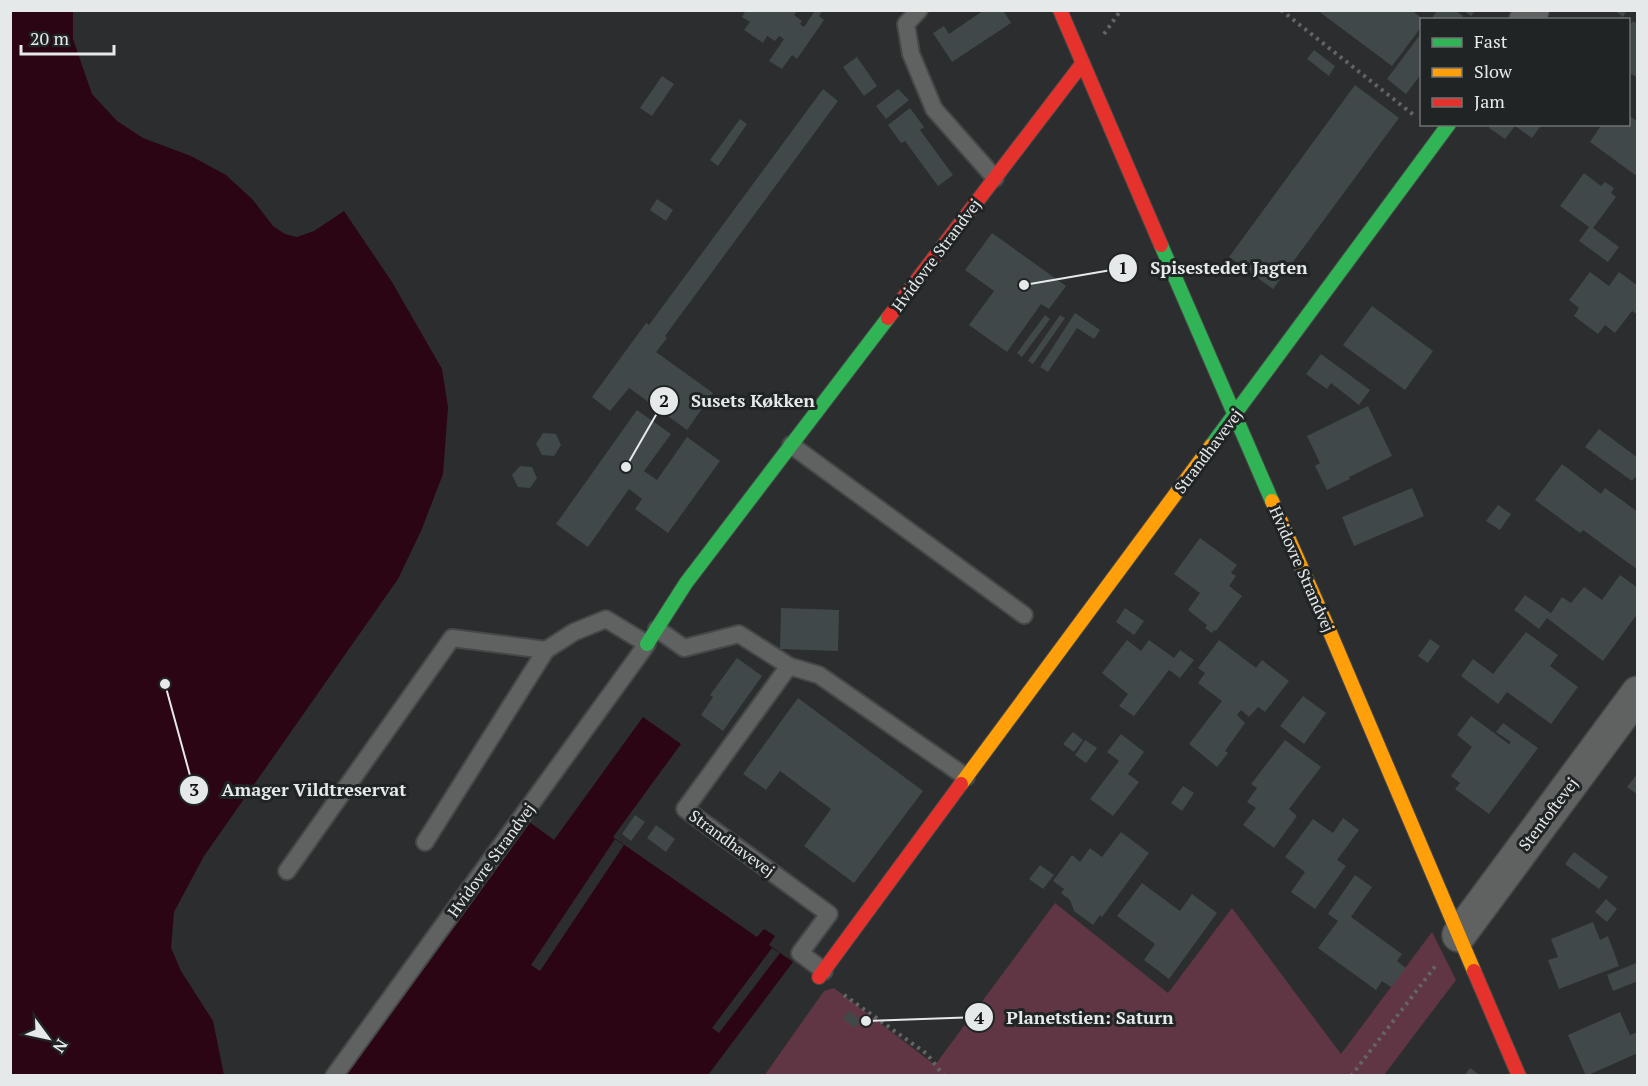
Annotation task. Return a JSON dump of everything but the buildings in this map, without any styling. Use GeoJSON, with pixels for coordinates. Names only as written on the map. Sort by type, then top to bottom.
{"type":"FeatureCollection","features":[{"type":"Feature","properties":{"kind":"street","name":"Hvidovre Strandvej"},"geometry":{"type":"LineString","coordinates":[[1060,10],[1234,416],[1329,630],[1519,1076]]}},
{"type":"Feature","properties":{"kind":"street","name":"Hvidovre Strandvej"},"geometry":{"type":"LineString","coordinates":[[647,644],[686,583],[1082,64]]}},
{"type":"Feature","properties":{"kind":"street","name":"Strandhavevej"},"geometry":{"type":"LineString","coordinates":[[822,974],[1448,126]]}},
{"type":"Feature","properties":{"kind":"street","name":"Stentoftevej"},"geometry":{"type":"LineString","coordinates":[[1460,935],[1638,693]]}},
{"type":"Feature","properties":{"kind":"lane"},"geometry":{"type":"LineString","coordinates":[[919,10],[906,24],[911,54],[934,109],[995,178]]}},
{"type":"Feature","properties":{"kind":"lane"},"geometry":{"type":"LineString","coordinates":[[791,445],[1024,615]]}},
{"type":"Feature","properties":{"kind":"lane"},"geometry":{"type":"LineString","coordinates":[[425,842],[546,650],[574,632],[606,619],[647,644]]}},
{"type":"Feature","properties":{"kind":"lane"},"geometry":{"type":"LineString","coordinates":[[657,629],[684,648],[739,634],[789,666],[819,675],[966,777]]}},
{"type":"Feature","properties":{"kind":"lane"},"geometry":{"type":"LineString","coordinates":[[287,871],[452,638],[546,650]]}},
{"type":"Feature","properties":{"kind":"lane","name":"Hvidovre Strandvej"},"geometry":{"type":"LineString","coordinates":[[334,1076],[647,644]]}},
{"type":"Feature","properties":{"kind":"lane","name":"Strandhavevej"},"geometry":{"type":"LineString","coordinates":[[789,666],[685,809],[829,914],[800,953],[822,974]]}},
{"type":"Feature","properties":{"kind":"path"},"geometry":{"type":"LineString","coordinates":[[1281,10],[1420,119]]}},
{"type":"Feature","properties":{"kind":"path"},"geometry":{"type":"LineString","coordinates":[[1351,1076],[1460,935]]}},
{"type":"Feature","properties":{"kind":"path"},"geometry":{"type":"LineString","coordinates":[[822,974],[927,1054],[945,1076]]}},
{"type":"Feature","properties":{"kind":"shaded area"},"geometry":{"type":"Polygon","coordinates":[[[10,11],[73,11],[73,39],[92,94],[117,121],[143,138],[191,156],[226,175],[253,200],[273,226],[285,234],[297,237],[314,231],[344,211],[392,282],[442,369],[448,407],[443,474],[421,531],[398,579],[204,856],[174,912],[171,948],[181,971],[213,1021],[224,1075],[11,1075],[10,11]]]}},
{"type":"Feature","properties":{"kind":"shaded area"},"geometry":{"type":"Polygon","coordinates":[[[643,717],[681,744],[613,837],[757,937],[764,929],[775,936],[769,945],[793,962],[708,1075],[345,1076],[528,821],[554,840],[643,717]]]}},
{"type":"Feature","properties":{"kind":"shaded area"},"geometry":{"type":"Polygon","coordinates":[[[1055,903],[1168,993],[1232,908],[1341,1054],[1432,932],[1456,980],[1384,1075],[764,1076],[824,991],[834,988],[935,1065],[1055,903]]]}},
{"type":"Feature","properties":{"kind":"pier"},"geometry":{"type":"Polygon","coordinates":[[[615,839],[624,845],[540,971],[531,965],[615,839]]]}},
{"type":"Feature","properties":{"kind":"pier"},"geometry":{"type":"Polygon","coordinates":[[[772,948],[780,953],[719,1033],[712,1028],[772,948]]]}},
{"type":"Feature","properties":{"kind":"traffic: fast"},"geometry":{"type":"LineString","coordinates":[[1211,446],[1448,126]]}},
{"type":"Feature","properties":{"kind":"traffic: fast"},"geometry":{"type":"LineString","coordinates":[[1161,245],[1272,501]]}},
{"type":"Feature","properties":{"kind":"traffic: fast"},"geometry":{"type":"LineString","coordinates":[[647,644],[686,583],[888,318]]}},
{"type":"Feature","properties":{"kind":"traffic: slow"},"geometry":{"type":"LineString","coordinates":[[961,784],[1211,446]]}},
{"type":"Feature","properties":{"kind":"traffic: slow"},"geometry":{"type":"LineString","coordinates":[[1272,501],[1474,971]]}},
{"type":"Feature","properties":{"kind":"traffic: jam"},"geometry":{"type":"LineString","coordinates":[[1060,10],[1161,245]]}},
{"type":"Feature","properties":{"kind":"traffic: jam"},"geometry":{"type":"LineString","coordinates":[[888,318],[1082,64]]}},
{"type":"Feature","properties":{"kind":"traffic: jam"},"geometry":{"type":"LineString","coordinates":[[819,977],[961,784]]}},
{"type":"Feature","properties":{"kind":"traffic: jam"},"geometry":{"type":"LineString","coordinates":[[1474,971],[1519,1076]]}},
{"type":"Feature","properties":{"kind":"place","name":"Spisestedet Jagten"},"geometry":{"type":"Point","coordinates":[1024,285]}},
{"type":"Feature","properties":{"kind":"place","name":"Susets Køkken"},"geometry":{"type":"Point","coordinates":[626,467]}},
{"type":"Feature","properties":{"kind":"place","name":"Amager Vildtreservat"},"geometry":{"type":"Point","coordinates":[165,684]}},
{"type":"Feature","properties":{"kind":"place","name":"Planetstien: Saturn"},"geometry":{"type":"Point","coordinates":[866,1021]}}]}
